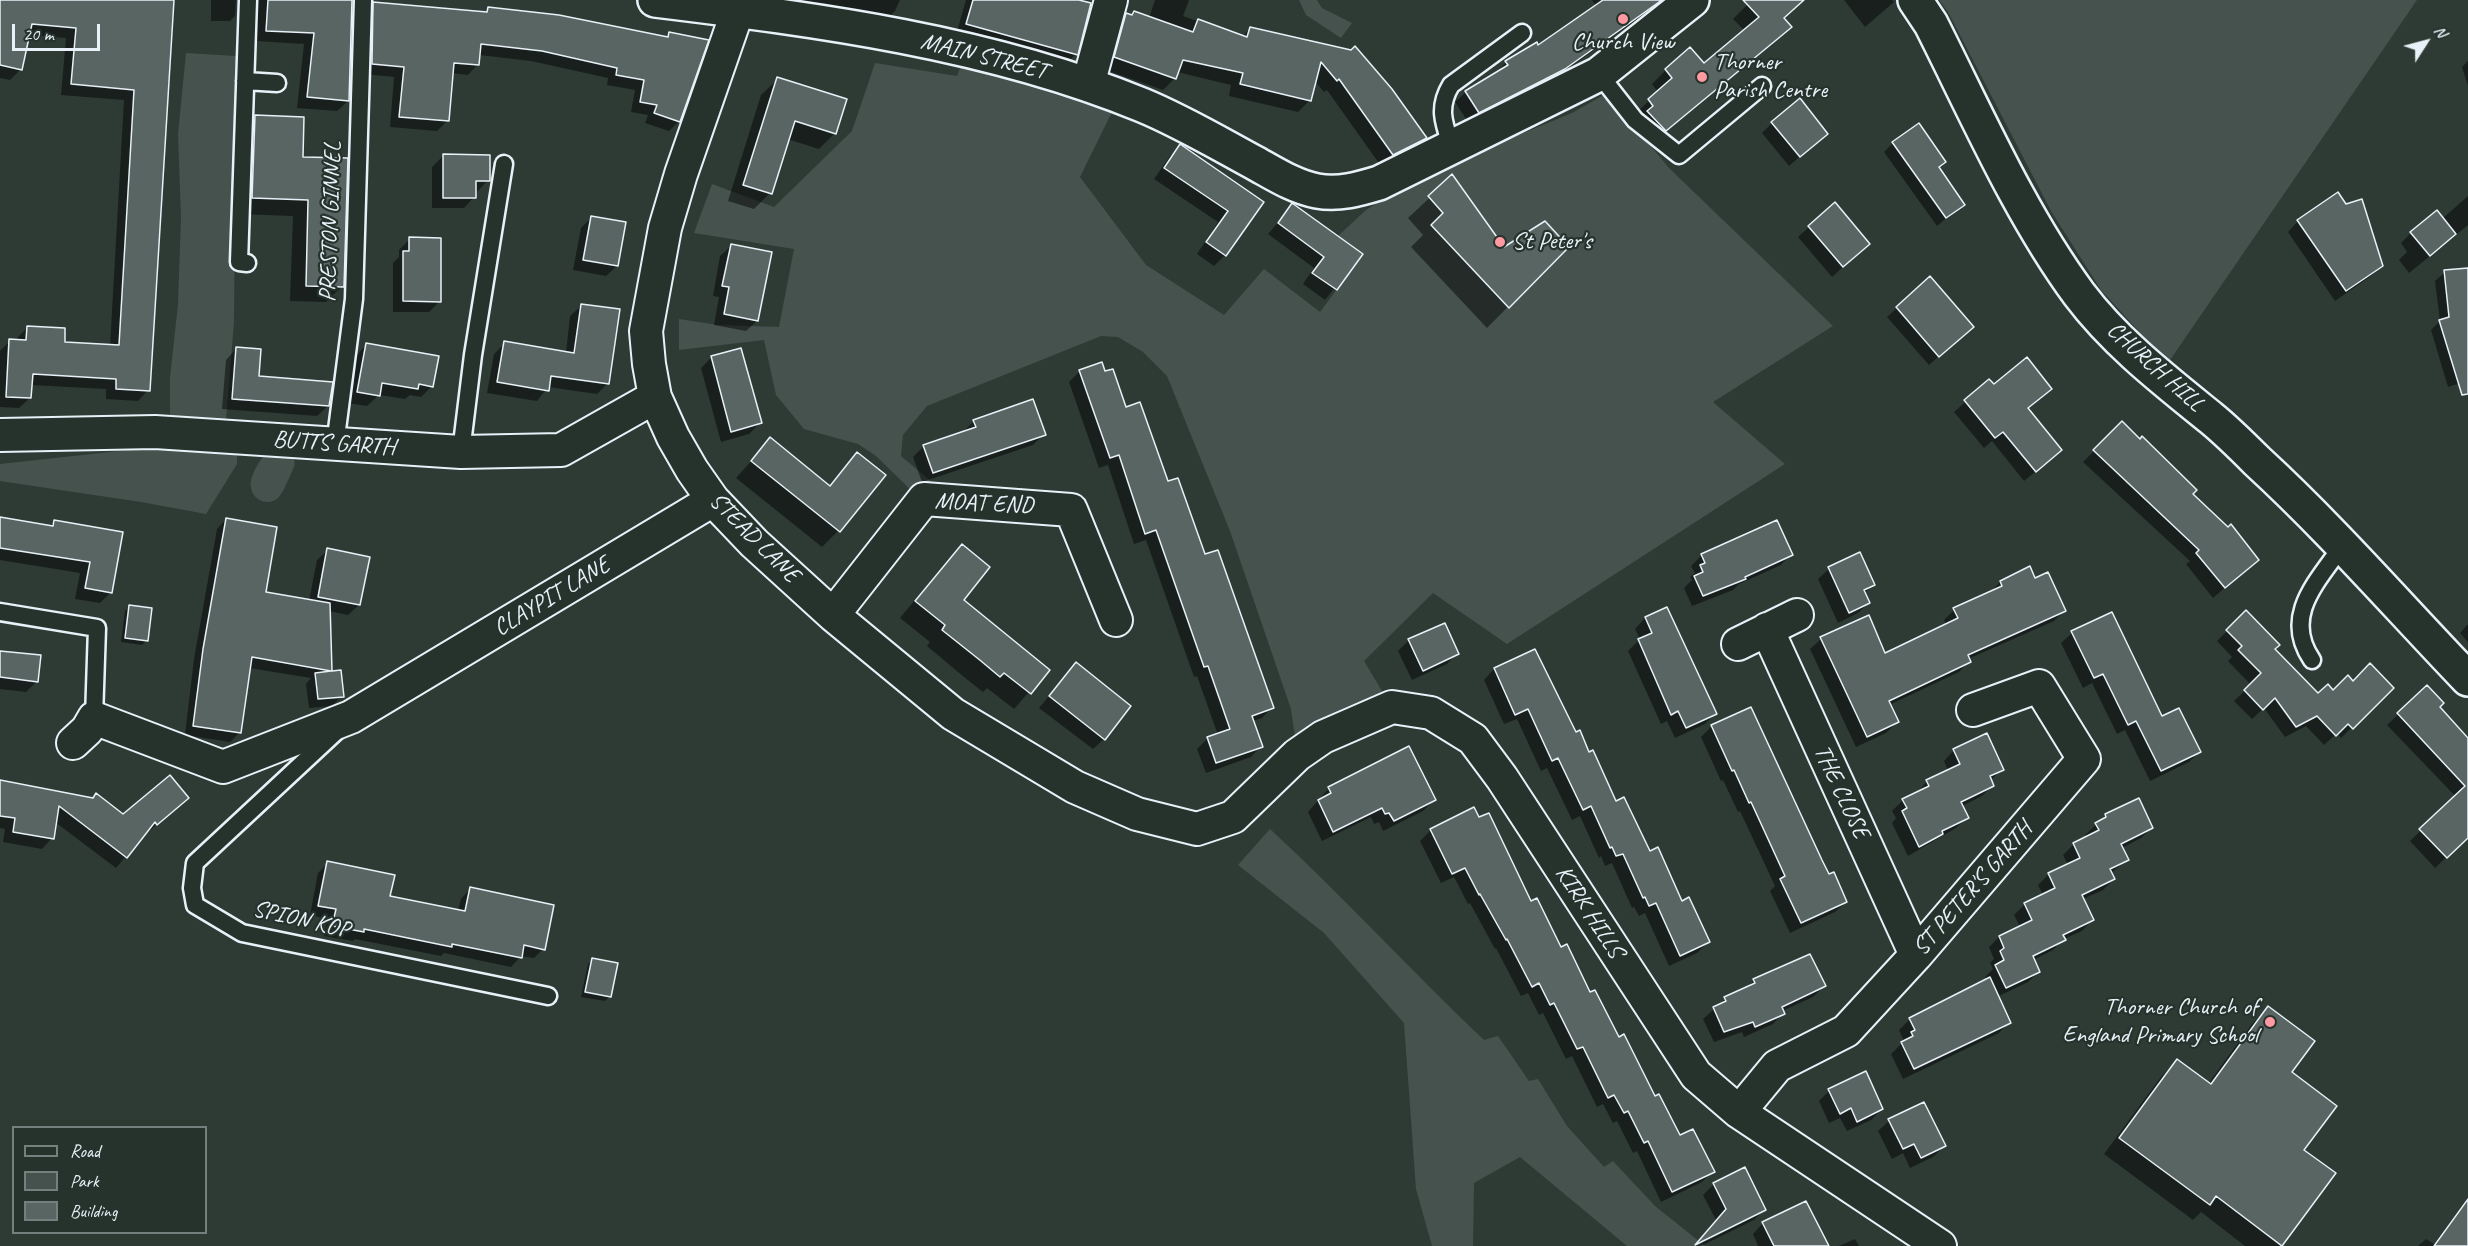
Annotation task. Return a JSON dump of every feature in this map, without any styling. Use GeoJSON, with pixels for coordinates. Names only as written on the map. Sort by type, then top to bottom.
{"type":"FeatureCollection","features":[{"type":"Feature","properties":{"kind":"street","name":"MAIN STREET"},"geometry":{"type":"LineString","coordinates":[[655,0],[739,5],[883,32],[1003,59],[1120,96],[1173,119],[1293,183],[1316,191],[1354,190],[1379,183],[1452,148]]}},
{"type":"Feature","properties":{"kind":"street"},"geometry":{"type":"LineString","coordinates":[[1088,85],[1111,0]]}},
{"type":"Feature","properties":{"kind":"street"},"geometry":{"type":"LineString","coordinates":[[1452,148],[1599,74],[1692,0]]}},
{"type":"Feature","properties":{"kind":"street","name":"CHURCH HILL"},"geometry":{"type":"LineString","coordinates":[[1915,0],[1931,24],[2052,256],[2081,296],[2122,342],[2221,427],[2303,503],[2468,679]]}},
{"type":"Feature","properties":{"kind":"street","name":"STEAD LANE"},"geometry":{"type":"LineString","coordinates":[[739,5],[681,174],[665,228],[646,331],[655,398],[677,446],[713,500],[754,543],[833,615],[953,714],[1075,787],[1137,814],[1197,829],[1233,817]]}},
{"type":"Feature","properties":{"kind":"street","name":"BUTTS GARTH"},"geometry":{"type":"LineString","coordinates":[[0,435],[155,432],[461,452],[561,450],[655,398]]}},
{"type":"Feature","properties":{"kind":"street","name":"MOAT END"},"geometry":{"type":"LineString","coordinates":[[833,615],[924,499],[1071,510],[1116,620]]}},
{"type":"Feature","properties":{"kind":"street","name":"CLAYPIT LANE"},"geometry":{"type":"LineString","coordinates":[[94,718],[223,767],[351,717],[713,500]]}},
{"type":"Feature","properties":{"kind":"street"},"geometry":{"type":"LineString","coordinates":[[1738,644],[1797,615]]}},
{"type":"Feature","properties":{"kind":"street","name":"THE CLOSE"},"geometry":{"type":"LineString","coordinates":[[1767,629],[1916,955]]}},
{"type":"Feature","properties":{"kind":"street","name":"ST PETER'S GARTH"},"geometry":{"type":"LineString","coordinates":[[1739,1112],[1777,1066],[1846,1031],[1916,955],[2084,759],[2039,686],[1973,710]]}},
{"type":"Feature","properties":{"kind":"street","name":"KIRK HILLS"},"geometry":{"type":"LineString","coordinates":[[1233,817],[1297,755],[1323,737],[1392,707],[1431,713],[1473,739],[1502,778],[1696,1075],[1739,1112],[1940,1246]]}},
{"type":"Feature","properties":{"kind":"street"},"geometry":{"type":"LineString","coordinates":[[74,743],[87,730],[94,718]]}},
{"type":"Feature","properties":{"kind":"lane"},"geometry":{"type":"LineString","coordinates":[[247,263],[239,262],[248,0]]}},
{"type":"Feature","properties":{"kind":"lane","name":"PRESTON GINNEL"},"geometry":{"type":"LineString","coordinates":[[335,445],[354,299],[363,0]]}},
{"type":"Feature","properties":{"kind":"lane"},"geometry":{"type":"LineString","coordinates":[[1452,148],[1443,121],[1444,96],[1460,77],[1522,33]]}},
{"type":"Feature","properties":{"kind":"lane"},"geometry":{"type":"LineString","coordinates":[[1599,74],[1635,120],[1679,155],[1762,86]]}},
{"type":"Feature","properties":{"kind":"lane"},"geometry":{"type":"LineString","coordinates":[[245,81],[277,83]]}},
{"type":"Feature","properties":{"kind":"lane"},"geometry":{"type":"LineString","coordinates":[[461,452],[473,355],[504,164]]}},
{"type":"Feature","properties":{"kind":"lane"},"geometry":{"type":"LineString","coordinates":[[2312,660],[2303,645],[2299,627],[2303,605],[2342,546]]}},
{"type":"Feature","properties":{"kind":"lane"},"geometry":{"type":"LineString","coordinates":[[0,612],[97,628],[94,718]]}},
{"type":"Feature","properties":{"kind":"lane","name":"SPION KOP"},"geometry":{"type":"LineString","coordinates":[[351,717],[195,863],[192,888],[195,905],[242,933],[548,996]]}},
{"type":"Feature","properties":{"kind":"green space"},"geometry":{"type":"Polygon","coordinates":[[[1299,0],[1317,0],[1322,8],[1352,23],[1341,38],[1306,15],[1299,0]]]}},
{"type":"Feature","properties":{"kind":"green space"},"geometry":{"type":"Polygon","coordinates":[[[1939,0],[2417,0],[2168,363],[2101,290],[2051,211],[1948,12],[1939,0]]]}},
{"type":"Feature","properties":{"kind":"green space"},"geometry":{"type":"Polygon","coordinates":[[[186,53],[236,56],[234,322],[226,420],[170,416],[170,378],[178,304],[181,217],[178,134],[186,53]]]}},
{"type":"Feature","properties":{"kind":"green space"},"geometry":{"type":"Polygon","coordinates":[[[875,63],[957,76],[961,65],[1112,112],[1080,177],[1146,265],[1224,315],[1264,269],[1320,312],[1363,254],[1338,236],[1366,210],[1402,187],[1572,113],[1607,93],[1669,168],[1833,326],[1713,402],[1785,464],[1507,644],[1433,593],[1364,661],[1385,696],[1360,702],[1338,711],[1295,737],[1291,709],[1230,531],[1167,376],[1143,352],[1118,337],[1101,336],[927,406],[903,435],[901,456],[933,483],[948,501],[922,501],[876,456],[858,444],[804,429],[776,395],[764,340],[679,350],[679,319],[718,325],[779,327],[794,249],[694,233],[712,184],[774,207],[852,131],[875,63]]]}},
{"type":"Feature","properties":{"kind":"green space"},"geometry":{"type":"Polygon","coordinates":[[[147,448],[237,450],[237,464],[206,514],[0,481],[0,464],[147,448]]]}},
{"type":"Feature","properties":{"kind":"green space"},"geometry":{"type":"Polygon","coordinates":[[[266,454],[290,455],[295,462],[281,495],[271,502],[258,499],[252,492],[251,483],[255,469],[266,454]]]}},
{"type":"Feature","properties":{"kind":"green space"},"geometry":{"type":"Polygon","coordinates":[[[1270,829],[1484,1040],[1498,1036],[1529,1081],[1538,1079],[1567,1126],[1604,1167],[1613,1161],[1655,1206],[1705,1246],[1627,1246],[1520,1157],[1474,1183],[1473,1246],[1432,1246],[1416,1189],[1404,1023],[1324,933],[1238,865],[1270,829]]]}},
{"type":"Feature","properties":{"kind":"building"},"geometry":{"type":"Polygon","coordinates":[[[0,0],[174,0],[150,391],[116,389],[116,379],[33,374],[31,398],[6,397],[9,339],[26,340],[27,326],[65,328],[65,342],[119,345],[134,90],[71,84],[76,28],[32,24],[22,70],[0,65],[0,0]]]}},
{"type":"Feature","properties":{"kind":"building"},"geometry":{"type":"Polygon","coordinates":[[[268,0],[352,0],[349,101],[307,97],[314,33],[266,31],[268,0]]]}},
{"type":"Feature","properties":{"kind":"building"},"geometry":{"type":"Polygon","coordinates":[[[973,0],[1079,0],[1091,3],[1078,55],[966,24],[973,0]]]}},
{"type":"Feature","properties":{"kind":"building"},"geometry":{"type":"Polygon","coordinates":[[[1603,0],[1662,0],[1565,69],[1479,113],[1465,91],[1508,65],[1505,61],[1537,42],[1538,45],[1603,0]]]}},
{"type":"Feature","properties":{"kind":"building","name":"Thorner Parish Centre"},"geometry":{"type":"Polygon","coordinates":[[[1743,0],[1804,0],[1784,18],[1792,27],[1666,131],[1647,111],[1653,106],[1648,99],[1672,78],[1665,69],[1690,47],[1704,63],[1759,17],[1743,0]]]}},
{"type":"Feature","properties":{"kind":"building"},"geometry":{"type":"Polygon","coordinates":[[[373,2],[487,12],[488,7],[559,15],[668,37],[669,32],[709,40],[680,122],[654,113],[657,105],[640,102],[644,80],[616,75],[617,68],[542,51],[481,44],[479,65],[454,63],[449,121],[399,117],[404,67],[372,64],[373,2]]]}},
{"type":"Feature","properties":{"kind":"building"},"geometry":{"type":"Polygon","coordinates":[[[1134,11],[1193,32],[1198,19],[1247,37],[1250,27],[1351,50],[1355,46],[1392,89],[1427,138],[1393,155],[1339,79],[1337,81],[1321,62],[1311,101],[1240,84],[1243,73],[1183,60],[1176,79],[1114,57],[1126,13],[1132,15],[1134,11]]]}},
{"type":"Feature","properties":{"kind":"building"},"geometry":{"type":"Polygon","coordinates":[[[777,77],[847,99],[836,134],[795,121],[772,194],[743,185],[777,77]]]}},
{"type":"Feature","properties":{"kind":"building"},"geometry":{"type":"Polygon","coordinates":[[[1800,98],[1828,134],[1800,157],[1771,122],[1800,98]]]}},
{"type":"Feature","properties":{"kind":"building"},"geometry":{"type":"Polygon","coordinates":[[[255,115],[304,117],[303,157],[348,158],[344,287],[306,286],[308,200],[252,198],[255,115]]]}},
{"type":"Feature","properties":{"kind":"building"},"geometry":{"type":"Polygon","coordinates":[[[1919,123],[1946,162],[1939,167],[1965,205],[1946,218],[1892,142],[1919,123]]]}},
{"type":"Feature","properties":{"kind":"building"},"geometry":{"type":"Polygon","coordinates":[[[1180,144],[1264,202],[1226,256],[1206,242],[1228,211],[1164,168],[1180,144]]]}},
{"type":"Feature","properties":{"kind":"building"},"geometry":{"type":"Polygon","coordinates":[[[443,154],[490,155],[490,181],[476,181],[476,198],[443,198],[443,154]]]}},
{"type":"Feature","properties":{"kind":"building","name":"St Peter's"},"geometry":{"type":"Polygon","coordinates":[[[1452,174],[1504,247],[1545,221],[1569,247],[1509,308],[1431,225],[1443,213],[1428,196],[1452,174]]]}},
{"type":"Feature","properties":{"kind":"building"},"geometry":{"type":"Polygon","coordinates":[[[2338,192],[2346,204],[2362,199],[2383,266],[2346,291],[2297,220],[2338,192]]]}},
{"type":"Feature","properties":{"kind":"building"},"geometry":{"type":"Polygon","coordinates":[[[1835,202],[1870,244],[1843,267],[1808,226],[1835,202]]]}},
{"type":"Feature","properties":{"kind":"building"},"geometry":{"type":"Polygon","coordinates":[[[1292,203],[1363,254],[1337,290],[1312,273],[1324,257],[1278,223],[1292,203]]]}},
{"type":"Feature","properties":{"kind":"building"},"geometry":{"type":"Polygon","coordinates":[[[2437,210],[2456,234],[2430,256],[2410,232],[2437,210]]]}},
{"type":"Feature","properties":{"kind":"building"},"geometry":{"type":"Polygon","coordinates":[[[591,216],[626,222],[618,266],[583,260],[591,216]]]}},
{"type":"Feature","properties":{"kind":"building"},"geometry":{"type":"Polygon","coordinates":[[[409,237],[441,238],[441,302],[403,301],[403,251],[409,251],[409,237]]]}},
{"type":"Feature","properties":{"kind":"building"},"geometry":{"type":"Polygon","coordinates":[[[731,244],[772,252],[758,321],[724,314],[729,287],[722,286],[731,244]]]}},
{"type":"Feature","properties":{"kind":"building"},"geometry":{"type":"Polygon","coordinates":[[[2468,268],[2468,394],[2462,395],[2439,320],[2449,317],[2444,270],[2468,268]]]}},
{"type":"Feature","properties":{"kind":"building"},"geometry":{"type":"Polygon","coordinates":[[[1930,276],[1974,327],[1939,357],[1896,307],[1930,276]]]}},
{"type":"Feature","properties":{"kind":"building"},"geometry":{"type":"Polygon","coordinates":[[[581,304],[620,309],[609,384],[551,376],[549,391],[497,382],[504,341],[574,353],[581,304]]]}},
{"type":"Feature","properties":{"kind":"building"},"geometry":{"type":"Polygon","coordinates":[[[366,343],[439,356],[433,387],[419,384],[418,389],[382,383],[380,396],[357,392],[366,343]]]}},
{"type":"Feature","properties":{"kind":"building"},"geometry":{"type":"Polygon","coordinates":[[[236,347],[261,349],[259,376],[333,382],[329,406],[232,399],[236,347]]]}},
{"type":"Feature","properties":{"kind":"building"},"geometry":{"type":"Polygon","coordinates":[[[741,348],[762,423],[731,432],[711,356],[741,348]]]}},
{"type":"Feature","properties":{"kind":"building"},"geometry":{"type":"Polygon","coordinates":[[[2027,357],[2052,389],[2028,408],[2062,450],[2036,472],[2003,432],[1995,438],[1964,400],[1989,379],[1994,384],[2027,357]]]}},
{"type":"Feature","properties":{"kind":"building"},"geometry":{"type":"Polygon","coordinates":[[[1102,362],[1105,371],[1113,369],[1126,407],[1140,402],[1168,481],[1178,478],[1205,554],[1218,550],[1274,708],[1252,716],[1263,747],[1216,763],[1207,737],[1230,729],[1208,666],[1204,667],[1156,530],[1145,534],[1119,455],[1110,458],[1079,370],[1102,362]]]}},
{"type":"Feature","properties":{"kind":"building"},"geometry":{"type":"Polygon","coordinates":[[[1033,399],[1046,435],[933,473],[923,445],[976,427],[973,420],[1033,399]]]}},
{"type":"Feature","properties":{"kind":"building"},"geometry":{"type":"Polygon","coordinates":[[[2122,421],[2140,439],[2142,436],[2197,490],[2193,494],[2228,527],[2231,524],[2259,560],[2225,588],[2196,553],[2199,550],[2093,450],[2122,421]]]}},
{"type":"Feature","properties":{"kind":"building"},"geometry":{"type":"Polygon","coordinates":[[[770,437],[830,486],[857,452],[886,475],[840,532],[751,461],[770,437]]]}},
{"type":"Feature","properties":{"kind":"building"},"geometry":{"type":"Polygon","coordinates":[[[0,517],[53,526],[54,520],[123,532],[112,593],[85,588],[90,562],[0,548],[0,517]]]}},
{"type":"Feature","properties":{"kind":"building"},"geometry":{"type":"Polygon","coordinates":[[[226,518],[277,527],[266,592],[330,603],[332,671],[341,670],[344,697],[318,699],[315,673],[331,671],[252,657],[241,733],[193,726],[203,649],[226,518]]]}},
{"type":"Feature","properties":{"kind":"building"},"geometry":{"type":"Polygon","coordinates":[[[1777,520],[1793,555],[1745,577],[1746,579],[1703,596],[1694,576],[1703,572],[1700,565],[1705,563],[1701,554],[1777,520]]]}},
{"type":"Feature","properties":{"kind":"building"},"geometry":{"type":"Polygon","coordinates":[[[962,544],[990,567],[964,600],[1050,670],[1031,694],[1004,673],[1000,677],[942,630],[945,625],[915,601],[962,544]]]}},
{"type":"Feature","properties":{"kind":"building"},"geometry":{"type":"Polygon","coordinates":[[[327,548],[370,557],[360,605],[318,597],[327,548]]]}},
{"type":"Feature","properties":{"kind":"building"},"geometry":{"type":"Polygon","coordinates":[[[1860,552],[1875,585],[1864,590],[1870,603],[1849,613],[1828,567],[1860,552]]]}},
{"type":"Feature","properties":{"kind":"building"},"geometry":{"type":"Polygon","coordinates":[[[2030,566],[2035,578],[2048,572],[2066,611],[1968,655],[1971,662],[1889,701],[1899,722],[1867,737],[1820,637],[1869,615],[1885,653],[1958,618],[1953,608],[2002,586],[2000,581],[2030,566]]]}},
{"type":"Feature","properties":{"kind":"building"},"geometry":{"type":"Polygon","coordinates":[[[129,605],[152,608],[148,641],[125,638],[129,605]]]}},
{"type":"Feature","properties":{"kind":"building"},"geometry":{"type":"Polygon","coordinates":[[[1667,607],[1717,714],[1686,728],[1678,711],[1671,715],[1638,639],[1652,633],[1645,617],[1667,607]]]}},
{"type":"Feature","properties":{"kind":"building"},"geometry":{"type":"Polygon","coordinates":[[[2246,610],[2280,645],[2275,649],[2318,693],[2328,684],[2333,690],[2348,675],[2353,681],[2370,663],[2394,688],[2353,729],[2348,724],[2336,736],[2317,716],[2296,727],[2275,698],[2263,710],[2244,690],[2261,673],[2238,650],[2242,646],[2226,630],[2246,610]]]}},
{"type":"Feature","properties":{"kind":"building"},"geometry":{"type":"Polygon","coordinates":[[[2112,612],[2162,716],[2179,708],[2201,752],[2161,771],[2136,721],[2128,725],[2103,674],[2094,678],[2071,631],[2112,612]]]}},
{"type":"Feature","properties":{"kind":"building"},"geometry":{"type":"Polygon","coordinates":[[[1445,623],[1459,654],[1423,671],[1408,639],[1445,623]]]}},
{"type":"Feature","properties":{"kind":"building"},"geometry":{"type":"Polygon","coordinates":[[[1535,649],[1576,732],[1580,730],[1589,752],[1593,750],[1616,801],[1624,797],[1650,851],[1658,847],[1682,901],[1689,897],[1710,942],[1680,956],[1656,903],[1649,906],[1645,897],[1643,898],[1623,854],[1616,856],[1612,847],[1610,848],[1591,806],[1583,810],[1558,758],[1552,761],[1528,709],[1515,715],[1494,668],[1535,649]]]}},
{"type":"Feature","properties":{"kind":"building"},"geometry":{"type":"Polygon","coordinates":[[[0,651],[41,655],[38,682],[0,677],[0,651]]]}},
{"type":"Feature","properties":{"kind":"building"},"geometry":{"type":"Polygon","coordinates":[[[1076,662],[1131,706],[1105,740],[1049,696],[1076,662]]]}},
{"type":"Feature","properties":{"kind":"building"},"geometry":{"type":"Polygon","coordinates":[[[2427,685],[2444,703],[2440,707],[2468,738],[2468,838],[2447,858],[2419,829],[2465,786],[2397,713],[2427,685]]]}},
{"type":"Feature","properties":{"kind":"building"},"geometry":{"type":"Polygon","coordinates":[[[1751,707],[1822,860],[1829,874],[1834,872],[1847,902],[1801,923],[1780,879],[1785,876],[1751,802],[1749,803],[1734,770],[1732,771],[1711,725],[1751,707]]]}},
{"type":"Feature","properties":{"kind":"building"},"geometry":{"type":"Polygon","coordinates":[[[1987,733],[2004,770],[1990,776],[1994,786],[1961,802],[1969,818],[1942,831],[1943,834],[1919,847],[1902,811],[1907,808],[1902,799],[1929,786],[1926,780],[1960,764],[1953,749],[1987,733]]]}},
{"type":"Feature","properties":{"kind":"building"},"geometry":{"type":"Polygon","coordinates":[[[1409,746],[1436,800],[1394,821],[1389,813],[1385,814],[1382,808],[1333,832],[1318,800],[1331,793],[1328,787],[1409,746]]]}},
{"type":"Feature","properties":{"kind":"building"},"geometry":{"type":"Polygon","coordinates":[[[170,775],[189,798],[157,825],[155,822],[127,858],[59,806],[54,839],[13,832],[15,818],[0,816],[0,780],[93,798],[96,793],[123,814],[170,775]]]}},
{"type":"Feature","properties":{"kind":"building"},"geometry":{"type":"Polygon","coordinates":[[[2139,798],[2153,828],[2121,844],[2129,860],[2110,869],[2115,879],[2082,895],[2094,920],[2063,935],[2066,940],[2033,956],[2040,972],[2006,988],[1995,965],[2004,960],[2000,951],[2004,948],[1999,936],[2032,920],[2024,903],[2055,888],[2048,873],[2080,858],[2073,843],[2099,830],[2095,823],[2106,817],[2105,814],[2139,798]]]}},
{"type":"Feature","properties":{"kind":"building"},"geometry":{"type":"Polygon","coordinates":[[[1474,807],[1479,817],[1489,813],[1531,901],[1537,898],[1561,947],[1567,944],[1590,992],[1595,990],[1619,1037],[1624,1034],[1655,1096],[1659,1094],[1680,1135],[1693,1129],[1715,1172],[1672,1192],[1648,1141],[1644,1143],[1628,1111],[1624,1113],[1614,1095],[1608,1098],[1583,1047],[1577,1049],[1554,1003],[1550,1005],[1539,983],[1532,987],[1465,868],[1452,874],[1430,829],[1474,807]]]}},
{"type":"Feature","properties":{"kind":"building"},"geometry":{"type":"Polygon","coordinates":[[[327,861],[395,875],[390,896],[465,911],[470,887],[554,905],[545,950],[524,945],[522,958],[452,944],[452,947],[364,929],[364,932],[332,926],[336,909],[318,906],[327,861]]]}},
{"type":"Feature","properties":{"kind":"building"},"geometry":{"type":"Polygon","coordinates":[[[1810,954],[1826,986],[1782,1007],[1785,1014],[1755,1027],[1753,1022],[1724,1032],[1713,1007],[1726,1001],[1724,997],[1755,983],[1753,979],[1810,954]]]}},
{"type":"Feature","properties":{"kind":"building"},"geometry":{"type":"Polygon","coordinates":[[[592,958],[618,963],[611,997],[585,992],[592,958]]]}},
{"type":"Feature","properties":{"kind":"building"},"geometry":{"type":"Polygon","coordinates":[[[1990,977],[2011,1023],[1914,1069],[1901,1042],[1913,1036],[1911,1032],[1915,1030],[1909,1018],[1990,977]]]}},
{"type":"Feature","properties":{"kind":"building"},"geometry":{"type":"Polygon","coordinates":[[[2268,1006],[2315,1041],[2292,1072],[2337,1106],[2304,1150],[2336,1173],[2282,1246],[2216,1196],[2210,1205],[2119,1138],[2177,1059],[2211,1084],[2268,1006]]]}},
{"type":"Feature","properties":{"kind":"building"},"geometry":{"type":"Polygon","coordinates":[[[1866,1071],[1883,1109],[1857,1122],[1851,1108],[1840,1114],[1828,1089],[1866,1071]]]}},
{"type":"Feature","properties":{"kind":"building"},"geometry":{"type":"Polygon","coordinates":[[[1924,1102],[1946,1146],[1921,1158],[1914,1144],[1903,1149],[1888,1119],[1924,1102]]]}},
{"type":"Feature","properties":{"kind":"building"},"geometry":{"type":"Polygon","coordinates":[[[1745,1167],[1766,1210],[1695,1245],[1726,1209],[1713,1183],[1745,1167]]]}},
{"type":"Feature","properties":{"kind":"building"},"geometry":{"type":"Polygon","coordinates":[[[2468,1199],[2468,1246],[2434,1246],[2468,1199]]]}},
{"type":"Feature","properties":{"kind":"building"},"geometry":{"type":"Polygon","coordinates":[[[1806,1201],[1829,1246],[1774,1246],[1762,1222],[1806,1201]]]}},
{"type":"Feature","properties":{"kind":"place","name":"Church View"},"geometry":{"type":"Point","coordinates":[1623,19]}},
{"type":"Feature","properties":{"kind":"place","name":"Thorner Parish Centre"},"geometry":{"type":"Point","coordinates":[1702,77]}},
{"type":"Feature","properties":{"kind":"place","name":"St Peter's"},"geometry":{"type":"Point","coordinates":[1500,242]}},
{"type":"Feature","properties":{"kind":"place","name":"Thorner Church of England Primary School"},"geometry":{"type":"Point","coordinates":[2270,1022]}}]}
